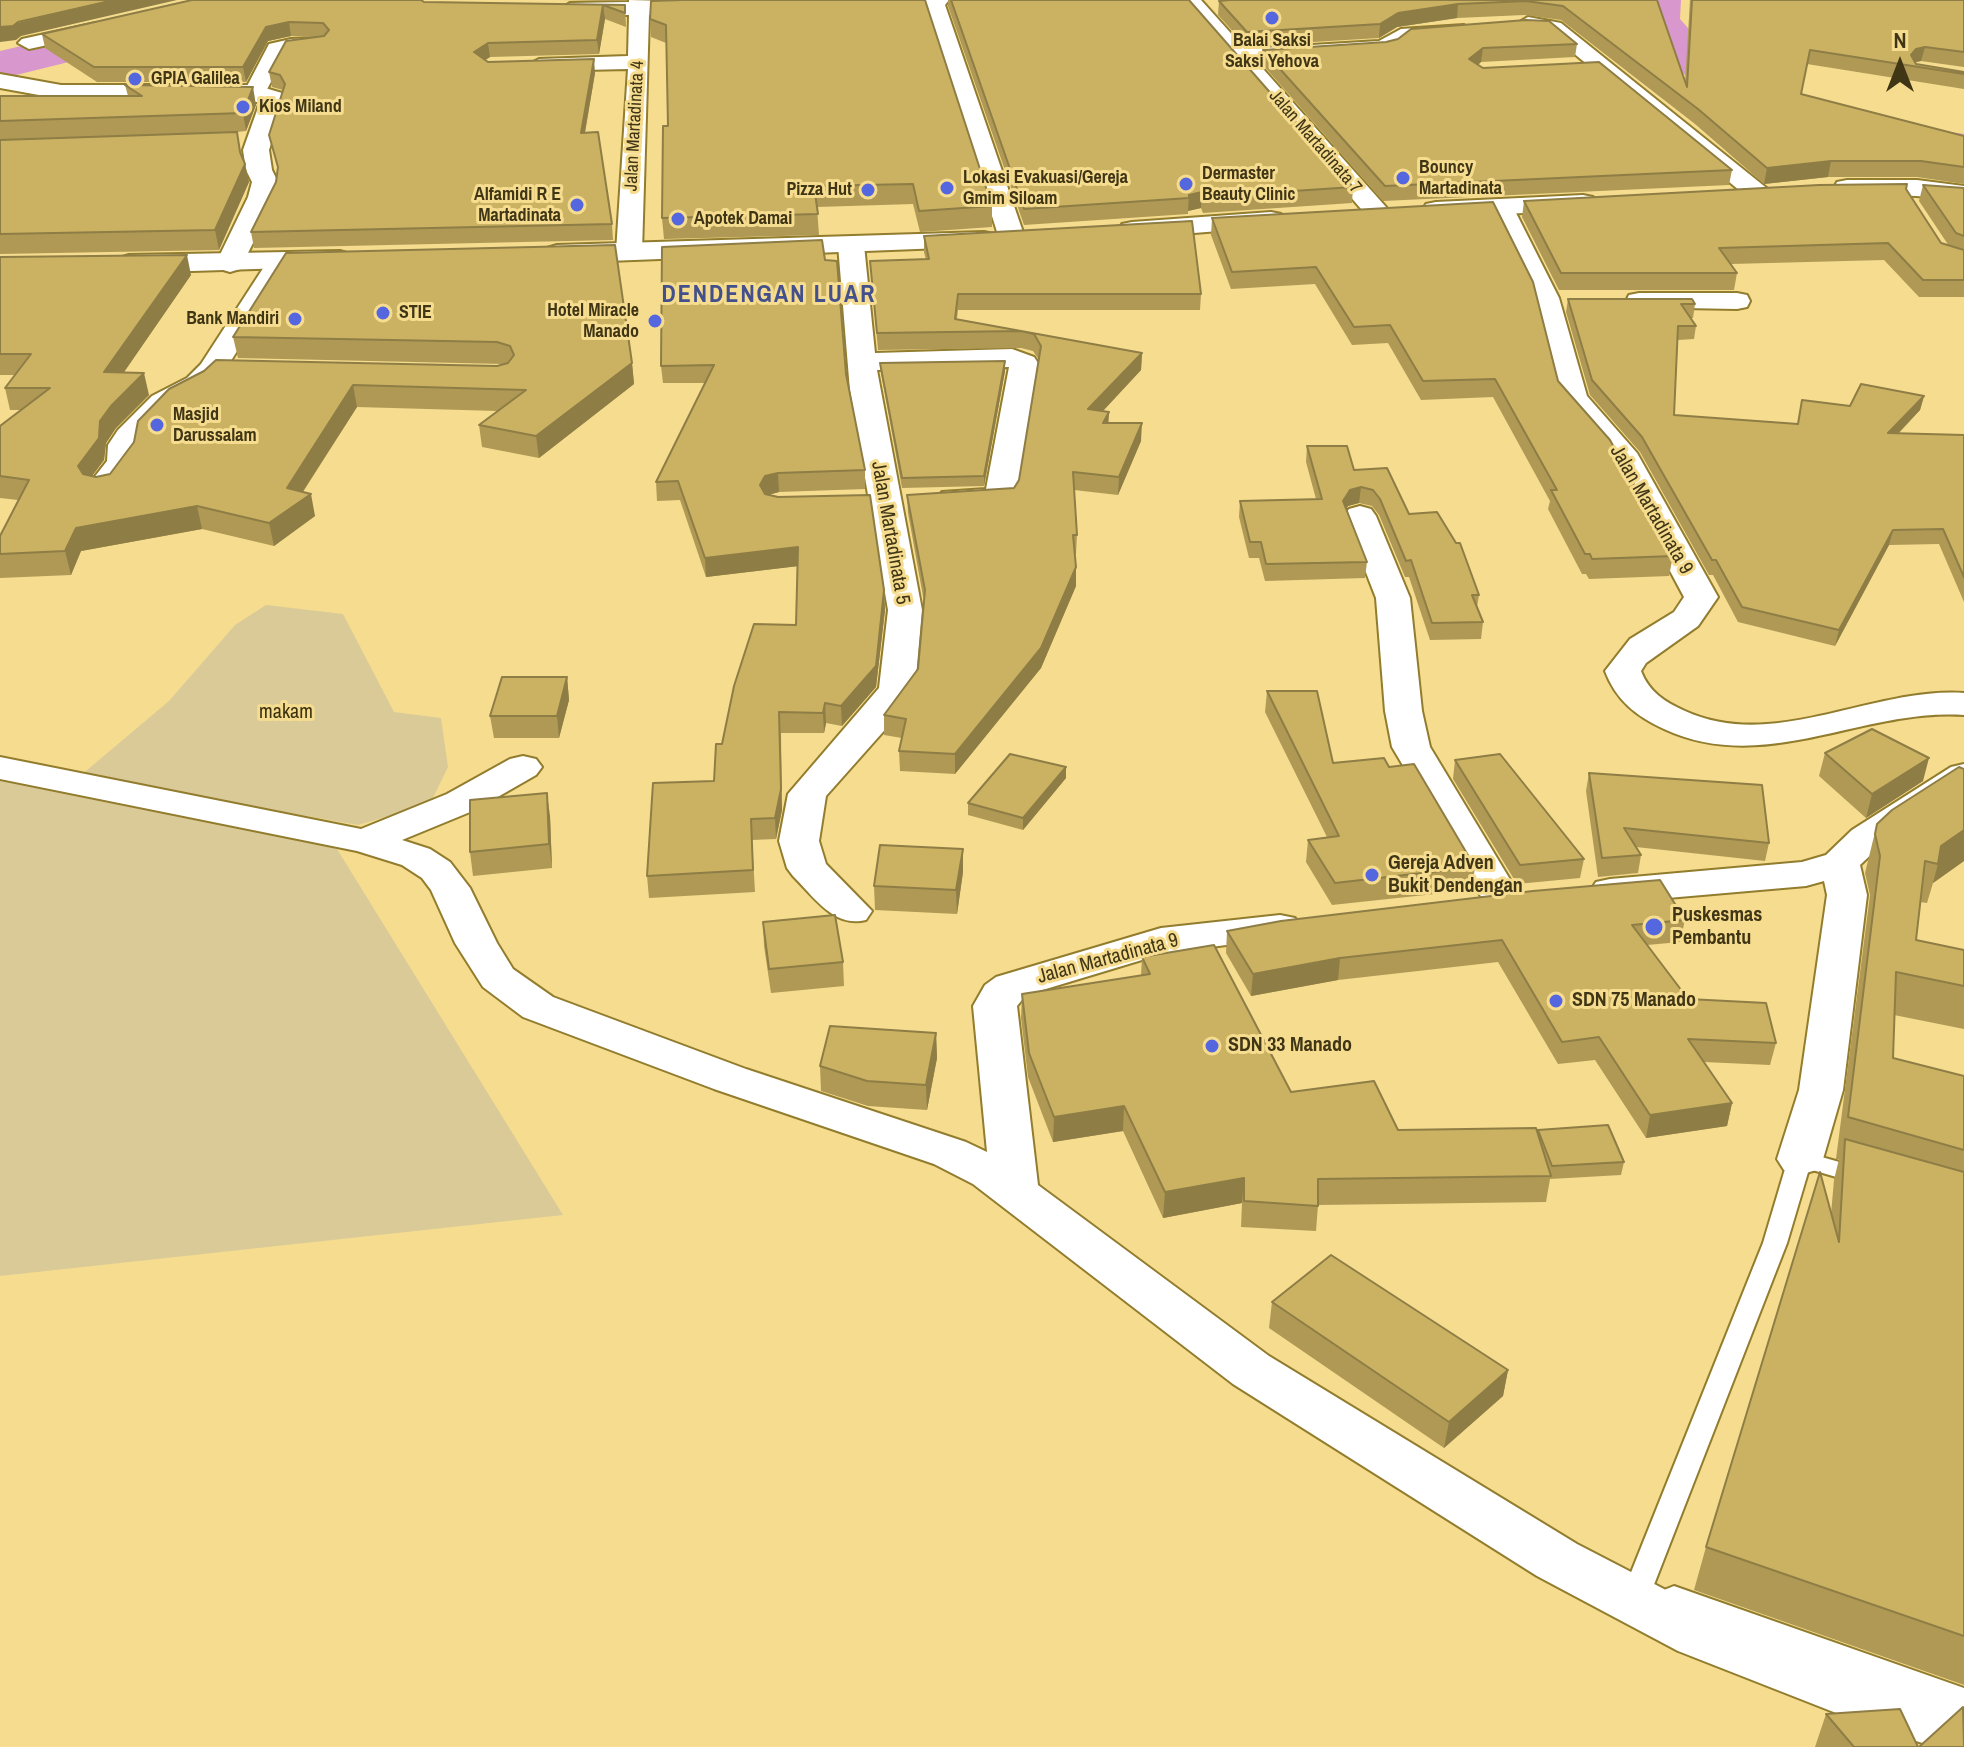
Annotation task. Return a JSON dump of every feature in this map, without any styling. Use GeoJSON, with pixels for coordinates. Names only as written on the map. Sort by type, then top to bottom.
{"type":"FeatureCollection","features":[{"type":"Feature","properties":{"kind":"main road"},"geometry":{"type":"LineString","coordinates":[[0,81],[43,90],[255,92],[273,98],[257,141],[255,165],[265,182],[264,187],[230,263]]}},
{"type":"Feature","properties":{"kind":"main road"},"geometry":{"type":"LineString","coordinates":[[1964,194],[1917,188],[1826,194],[1964,209]]}},
{"type":"Feature","properties":{"kind":"main road"},"geometry":{"type":"LineString","coordinates":[[1729,196],[1777,195]]}},
{"type":"Feature","properties":{"kind":"main road"},"geometry":{"type":"LineString","coordinates":[[1345,214],[1606,202]]}},
{"type":"Feature","properties":{"kind":"main road"},"geometry":{"type":"LineString","coordinates":[[1107,231],[1297,218]]}},
{"type":"Feature","properties":{"kind":"main road"},"geometry":{"type":"LineString","coordinates":[[534,254],[1043,236]]}},
{"type":"Feature","properties":{"kind":"main road"},"geometry":{"type":"LineString","coordinates":[[107,264],[375,259]]}},
{"type":"Feature","properties":{"kind":"street"},"geometry":{"type":"LineString","coordinates":[[856,3],[935,0],[1012,238]]}},
{"type":"Feature","properties":{"kind":"street"},"geometry":{"type":"LineString","coordinates":[[1194,4],[1227,5]]}},
{"type":"Feature","properties":{"kind":"street","name":"Jalan Martadinata 7"},"geometry":{"type":"LineString","coordinates":[[1194,4],[1377,212]]}},
{"type":"Feature","properties":{"kind":"street"},"geometry":{"type":"LineString","coordinates":[[546,9],[639,5],[731,7]]}},
{"type":"Feature","properties":{"kind":"street","name":"Jalan Martadinata 4"},"geometry":{"type":"LineString","coordinates":[[629,252],[639,5]]}},
{"type":"Feature","properties":{"kind":"street"},"geometry":{"type":"LineString","coordinates":[[1507,25],[1530,23],[1554,27],[1685,131],[1777,195]]}},
{"type":"Feature","properties":{"kind":"street"},"geometry":{"type":"LineString","coordinates":[[29,43],[109,26]]}},
{"type":"Feature","properties":{"kind":"street"},"geometry":{"type":"LineString","coordinates":[[1239,56],[1384,47],[1401,35],[1476,28]]}},
{"type":"Feature","properties":{"kind":"street"},"geometry":{"type":"LineString","coordinates":[[255,92],[277,49],[317,44]]}},
{"type":"Feature","properties":{"kind":"street"},"geometry":{"type":"LineString","coordinates":[[520,66],[639,62]]}},
{"type":"Feature","properties":{"kind":"street"},"geometry":{"type":"LineString","coordinates":[[1570,68],[1600,66]]}},
{"type":"Feature","properties":{"kind":"street"},"geometry":{"type":"LineString","coordinates":[[227,142],[257,141]]}},
{"type":"Feature","properties":{"kind":"street","name":"Jalan Martadinata 9"},"geometry":{"type":"LineString","coordinates":[[1501,207],[1536,273],[1563,301],[1564,376],[1573,399],[1622,453],[1701,597],[1696,611],[1642,643],[1631,655],[1623,671],[1629,689],[1643,704],[1673,722],[1699,731],[1730,736],[1812,730],[1890,711],[1964,704]]}},
{"type":"Feature","properties":{"kind":"street","name":"Jalan Martadinata 5"},"geometry":{"type":"LineString","coordinates":[[851,245],[870,421],[897,500],[905,610],[897,688],[877,716],[807,794],[799,841],[807,868],[852,911]]}},
{"type":"Feature","properties":{"kind":"street"},"geometry":{"type":"LineString","coordinates":[[102,488],[122,462],[123,445],[129,436],[162,402],[204,379],[212,369],[280,262]]}},
{"type":"Feature","properties":{"kind":"street"},"geometry":{"type":"LineString","coordinates":[[1610,301],[1737,301]]}},
{"type":"Feature","properties":{"kind":"street"},"geometry":{"type":"LineString","coordinates":[[862,362],[1012,357],[1024,363],[1000,498],[897,500]]}},
{"type":"Feature","properties":{"kind":"street"},"geometry":{"type":"LineString","coordinates":[[212,369],[244,370]]}},
{"type":"Feature","properties":{"kind":"street"},"geometry":{"type":"LineString","coordinates":[[1360,516],[1393,596],[1404,694],[1404,724],[1411,747],[1503,901]]}},
{"type":"Feature","properties":{"kind":"street"},"geometry":{"type":"LineString","coordinates":[[365,841],[461,802],[523,767]]}},
{"type":"Feature","properties":{"kind":"street"},"geometry":{"type":"LineString","coordinates":[[0,768],[365,841],[416,857],[436,870],[450,888],[476,943],[498,978],[538,1007],[730,1079],[950,1153],[990,1173],[1251,1370],[1557,1560],[1637,1593],[1698,1634],[1882,1706],[1964,1729]]}},
{"type":"Feature","properties":{"kind":"street"},"geometry":{"type":"LineString","coordinates":[[1456,906],[1806,874],[1840,863],[1866,838],[1964,775]]}},
{"type":"Feature","properties":{"kind":"street"},"geometry":{"type":"LineString","coordinates":[[1800,1159],[1821,1090],[1847,895],[1840,863]]}},
{"type":"Feature","properties":{"kind":"street","name":"Jalan Martadinata 9"},"geometry":{"type":"LineString","coordinates":[[1015,1193],[995,1006],[1000,994],[1011,986],[1161,941],[1316,923]]}},
{"type":"Feature","properties":{"kind":"lane"},"geometry":{"type":"LineString","coordinates":[[1889,1185],[1800,1159],[1775,1243],[1637,1593],[1964,1701]]}},
{"type":"Feature","properties":{"kind":"green space","name":"makam"},"geometry":{"type":"Polygon","coordinates":[[[266,605],[343,614],[394,712],[441,718],[448,767],[430,804],[358,825],[80,776],[169,701],[235,625],[266,605]]]}},
{"type":"Feature","properties":{"kind":"green space"},"geometry":{"type":"Polygon","coordinates":[[[0,773],[337,849],[563,1215],[0,1276],[0,773]]]}},
{"type":"Feature","properties":{"kind":"building"},"geometry":{"type":"Polygon","coordinates":[[[0,0],[114,0],[0,27],[0,0]]]}},
{"type":"Feature","properties":{"kind":"building"},"geometry":{"type":"Polygon","coordinates":[[[192,0],[421,0],[625,5],[625,13],[603,5],[597,40],[488,43],[474,52],[488,62],[594,59],[581,133],[598,132],[612,224],[251,232],[276,182],[278,167],[269,135],[285,84],[280,75],[269,72],[286,41],[324,36],[329,30],[323,23],[289,22],[266,27],[243,67],[94,67],[42,34],[192,0]]]}},
{"type":"Feature","properties":{"kind":"building"},"geometry":{"type":"Polygon","coordinates":[[[925,0],[992,206],[919,211],[913,184],[814,186],[818,214],[662,218],[663,126],[668,126],[666,25],[650,19],[651,1],[925,0]]]}},
{"type":"Feature","properties":{"kind":"building"},"geometry":{"type":"Polygon","coordinates":[[[951,0],[1189,0],[1353,187],[1204,197],[1202,192],[1189,195],[1189,198],[1024,209],[951,0]]]}},
{"type":"Feature","properties":{"kind":"building"},"geometry":{"type":"Polygon","coordinates":[[[1657,0],[1687,87],[1692,0],[1964,0],[1964,52],[1925,47],[1916,49],[1911,55],[1916,64],[1964,74],[1810,50],[1801,94],[1964,136],[1964,167],[1921,161],[1831,161],[1767,168],[1698,109],[1563,6],[1526,1],[1458,4],[1398,13],[1380,24],[1247,32],[1219,1],[1657,0]]]}},
{"type":"Feature","properties":{"kind":"building"},"geometry":{"type":"Polygon","coordinates":[[[1549,21],[1577,44],[1483,48],[1469,59],[1483,68],[1599,62],[1732,170],[1385,186],[1263,50],[1386,42],[1398,39],[1411,29],[1549,21]]]}},
{"type":"Feature","properties":{"kind":"building"},"geometry":{"type":"Polygon","coordinates":[[[125,85],[253,87],[243,113],[0,121],[0,96],[142,96],[125,85]]]}},
{"type":"Feature","properties":{"kind":"building"},"geometry":{"type":"Polygon","coordinates":[[[237,132],[245,164],[215,230],[0,234],[0,140],[237,132]]]}},
{"type":"Feature","properties":{"kind":"building"},"geometry":{"type":"Polygon","coordinates":[[[1907,184],[1906,189],[1941,243],[1964,250],[1964,280],[1923,280],[1888,243],[1719,248],[1737,273],[1561,273],[1524,201],[1819,185],[1907,184]]]}},
{"type":"Feature","properties":{"kind":"building"},"geometry":{"type":"Polygon","coordinates":[[[1923,185],[1964,188],[1964,236],[1956,233],[1923,185]]]}},
{"type":"Feature","properties":{"kind":"building"},"geometry":{"type":"Polygon","coordinates":[[[1493,202],[1533,282],[1558,381],[1610,440],[1673,556],[1592,559],[1590,554],[1585,554],[1551,490],[1557,490],[1495,379],[1423,381],[1390,325],[1354,327],[1316,267],[1232,272],[1212,218],[1493,202]]]}},
{"type":"Feature","properties":{"kind":"building"},"geometry":{"type":"Polygon","coordinates":[[[1192,221],[1201,294],[958,294],[955,319],[1021,331],[877,333],[870,261],[929,259],[924,236],[1192,221]]]}},
{"type":"Feature","properties":{"kind":"building"},"geometry":{"type":"Polygon","coordinates":[[[822,240],[825,260],[837,261],[846,374],[865,470],[778,473],[765,476],[760,485],[765,494],[778,497],[870,495],[884,590],[876,666],[841,706],[825,703],[823,713],[779,712],[781,789],[775,818],[751,819],[753,870],[647,876],[653,783],[714,781],[716,744],[722,744],[734,686],[754,624],[796,625],[798,547],[705,558],[678,481],[656,482],[714,365],[661,366],[662,247],[822,240]]]}},
{"type":"Feature","properties":{"kind":"building"},"geometry":{"type":"Polygon","coordinates":[[[615,245],[632,363],[536,436],[479,425],[526,390],[353,385],[287,488],[311,494],[269,523],[197,506],[76,528],[65,551],[0,554],[0,536],[29,480],[0,476],[0,426],[50,388],[5,388],[31,354],[0,354],[0,257],[187,255],[104,372],[144,373],[100,421],[99,438],[78,466],[83,474],[96,477],[110,474],[134,442],[138,421],[169,389],[204,371],[216,360],[497,366],[508,363],[514,355],[510,346],[497,342],[233,337],[286,253],[615,245]]]}},
{"type":"Feature","properties":{"kind":"building"},"geometry":{"type":"Polygon","coordinates":[[[1568,299],[1692,299],[1695,304],[1681,304],[1696,326],[1678,326],[1674,415],[1798,424],[1802,400],[1850,406],[1861,384],[1924,396],[1888,433],[1964,435],[1964,577],[1943,529],[1893,530],[1839,630],[1742,607],[1642,437],[1592,380],[1568,299]]]}},
{"type":"Feature","properties":{"kind":"building"},"geometry":{"type":"Polygon","coordinates":[[[1021,331],[1142,353],[1088,409],[1109,412],[1103,423],[1142,423],[1119,477],[1073,472],[1076,567],[1041,648],[955,754],[899,751],[906,719],[884,715],[918,669],[925,590],[907,495],[1014,488],[1019,480],[1041,346],[1034,334],[1021,331]]]}},
{"type":"Feature","properties":{"kind":"building"},"geometry":{"type":"Polygon","coordinates":[[[1005,361],[984,476],[902,478],[880,363],[1005,361]]]}},
{"type":"Feature","properties":{"kind":"building"},"geometry":{"type":"Polygon","coordinates":[[[1307,446],[1347,446],[1354,470],[1387,468],[1409,514],[1437,512],[1456,543],[1460,543],[1479,595],[1472,595],[1483,622],[1432,623],[1411,560],[1406,561],[1380,499],[1373,490],[1361,487],[1350,490],[1343,501],[1367,562],[1266,564],[1261,542],[1250,542],[1240,501],[1322,499],[1307,446]]]}},
{"type":"Feature","properties":{"kind":"building"},"geometry":{"type":"Polygon","coordinates":[[[502,677],[567,677],[557,716],[490,716],[502,677]]]}},
{"type":"Feature","properties":{"kind":"building"},"geometry":{"type":"Polygon","coordinates":[[[1267,691],[1317,691],[1333,763],[1384,758],[1389,767],[1414,764],[1475,867],[1335,883],[1308,840],[1339,836],[1267,691]]]}},
{"type":"Feature","properties":{"kind":"building"},"geometry":{"type":"Polygon","coordinates":[[[1872,729],[1929,758],[1872,794],[1825,753],[1872,729]]]}},
{"type":"Feature","properties":{"kind":"building"},"geometry":{"type":"Polygon","coordinates":[[[1010,754],[1066,767],[1023,818],[968,803],[1010,754]]]}},
{"type":"Feature","properties":{"kind":"building"},"geometry":{"type":"Polygon","coordinates":[[[1500,754],[1584,859],[1520,865],[1455,760],[1500,754]]]}},
{"type":"Feature","properties":{"kind":"building"},"geometry":{"type":"Polygon","coordinates":[[[1959,767],[1964,769],[1964,830],[1941,846],[1938,864],[1925,861],[1916,940],[1964,950],[1964,986],[1896,972],[1893,1058],[1964,1076],[1964,1150],[1848,1117],[1880,856],[1875,834],[1877,824],[1892,810],[1959,767]]]}},
{"type":"Feature","properties":{"kind":"building"},"geometry":{"type":"Polygon","coordinates":[[[1589,773],[1762,785],[1769,843],[1624,828],[1641,855],[1602,858],[1589,773]]]}},
{"type":"Feature","properties":{"kind":"building"},"geometry":{"type":"Polygon","coordinates":[[[547,793],[549,844],[470,852],[470,800],[547,793]]]}},
{"type":"Feature","properties":{"kind":"building"},"geometry":{"type":"Polygon","coordinates":[[[880,845],[963,849],[956,890],[874,886],[880,845]]]}},
{"type":"Feature","properties":{"kind":"building"},"geometry":{"type":"Polygon","coordinates":[[[1660,880],[1685,920],[1632,925],[1688,999],[1766,1003],[1776,1043],[1688,1039],[1732,1103],[1650,1115],[1599,1037],[1562,1042],[1502,940],[1340,958],[1253,974],[1227,931],[1281,921],[1533,891],[1660,880]]]}},
{"type":"Feature","properties":{"kind":"building"},"geometry":{"type":"Polygon","coordinates":[[[835,915],[843,962],[769,969],[763,922],[835,915]]]}},
{"type":"Feature","properties":{"kind":"building"},"geometry":{"type":"Polygon","coordinates":[[[1214,945],[1291,1092],[1374,1081],[1398,1130],[1536,1128],[1551,1176],[1318,1179],[1318,1206],[1244,1201],[1244,1178],[1165,1192],[1124,1106],[1054,1117],[1029,1053],[1022,994],[1150,974],[1142,957],[1214,945]]]}},
{"type":"Feature","properties":{"kind":"building"},"geometry":{"type":"Polygon","coordinates":[[[830,1026],[936,1033],[926,1085],[867,1081],[820,1066],[830,1026]]]}},
{"type":"Feature","properties":{"kind":"building"},"geometry":{"type":"Polygon","coordinates":[[[1608,1125],[1624,1162],[1552,1166],[1538,1130],[1608,1125]]]}},
{"type":"Feature","properties":{"kind":"building"},"geometry":{"type":"Polygon","coordinates":[[[1845,1139],[1964,1172],[1964,1636],[1706,1547],[1820,1172],[1839,1242],[1845,1139]]]}},
{"type":"Feature","properties":{"kind":"building"},"geometry":{"type":"Polygon","coordinates":[[[1331,1255],[1508,1370],[1449,1422],[1272,1302],[1331,1255]]]}},
{"type":"Feature","properties":{"kind":"building"},"geometry":{"type":"Polygon","coordinates":[[[1963,1707],[1964,1747],[1919,1747],[1963,1707]]]}},
{"type":"Feature","properties":{"kind":"building"},"geometry":{"type":"Polygon","coordinates":[[[1900,1709],[1918,1747],[1854,1747],[1826,1714],[1900,1709]]]}},
{"type":"Feature","properties":{"kind":"waterway"},"geometry":{"type":"LineString","coordinates":[[0,65],[268,0]]}},
{"type":"Feature","properties":{"kind":"waterway"},"geometry":{"type":"LineString","coordinates":[[1660,0],[1658,21],[1686,54],[1782,122],[1964,149]]}},
{"type":"Feature","properties":{"kind":"place","name":"Balai Saksi Saksi Yehova"},"geometry":{"type":"Point","coordinates":[1272,18]}},
{"type":"Feature","properties":{"kind":"place","name":"GPIA Galilea"},"geometry":{"type":"Point","coordinates":[135,79]}},
{"type":"Feature","properties":{"kind":"place","name":"Kios Miland"},"geometry":{"type":"Point","coordinates":[243,107]}},
{"type":"Feature","properties":{"kind":"place","name":"Bouncy Martadinata"},"geometry":{"type":"Point","coordinates":[1403,178]}},
{"type":"Feature","properties":{"kind":"place","name":"Dermaster Beauty Clinic"},"geometry":{"type":"Point","coordinates":[1186,184]}},
{"type":"Feature","properties":{"kind":"place","name":"Lokasi Evakuasi/Gereja Gmim Siloam"},"geometry":{"type":"Point","coordinates":[947,188]}},
{"type":"Feature","properties":{"kind":"place","name":"Pizza Hut"},"geometry":{"type":"Point","coordinates":[868,190]}},
{"type":"Feature","properties":{"kind":"place","name":"Alfamidi R E Martadinata"},"geometry":{"type":"Point","coordinates":[577,205]}},
{"type":"Feature","properties":{"kind":"place","name":"Apotek Damai"},"geometry":{"type":"Point","coordinates":[678,219]}},
{"type":"Feature","properties":{"kind":"place","name":"STIE"},"geometry":{"type":"Point","coordinates":[383,313]}},
{"type":"Feature","properties":{"kind":"place","name":"Bank Mandiri"},"geometry":{"type":"Point","coordinates":[295,319]}},
{"type":"Feature","properties":{"kind":"place","name":"Hotel Miracle Manado"},"geometry":{"type":"Point","coordinates":[655,321]}},
{"type":"Feature","properties":{"kind":"place","name":"Masjid Darussalam"},"geometry":{"type":"Point","coordinates":[157,425]}},
{"type":"Feature","properties":{"kind":"place","name":"Gereja Adven Bukit Dendengan"},"geometry":{"type":"Point","coordinates":[1372,875]}},
{"type":"Feature","properties":{"kind":"place","name":"Puskesmas Pembantu"},"geometry":{"type":"Point","coordinates":[1654,927]}},
{"type":"Feature","properties":{"kind":"place","name":"SDN 75 Manado"},"geometry":{"type":"Point","coordinates":[1556,1001]}},
{"type":"Feature","properties":{"kind":"place","name":"SDN 33 Manado"},"geometry":{"type":"Point","coordinates":[1212,1046]}},
{"type":"Feature","properties":{"kind":"district","name":"DENDENGAN LUAR"},"geometry":{"type":"Point","coordinates":[769,296]}}]}
